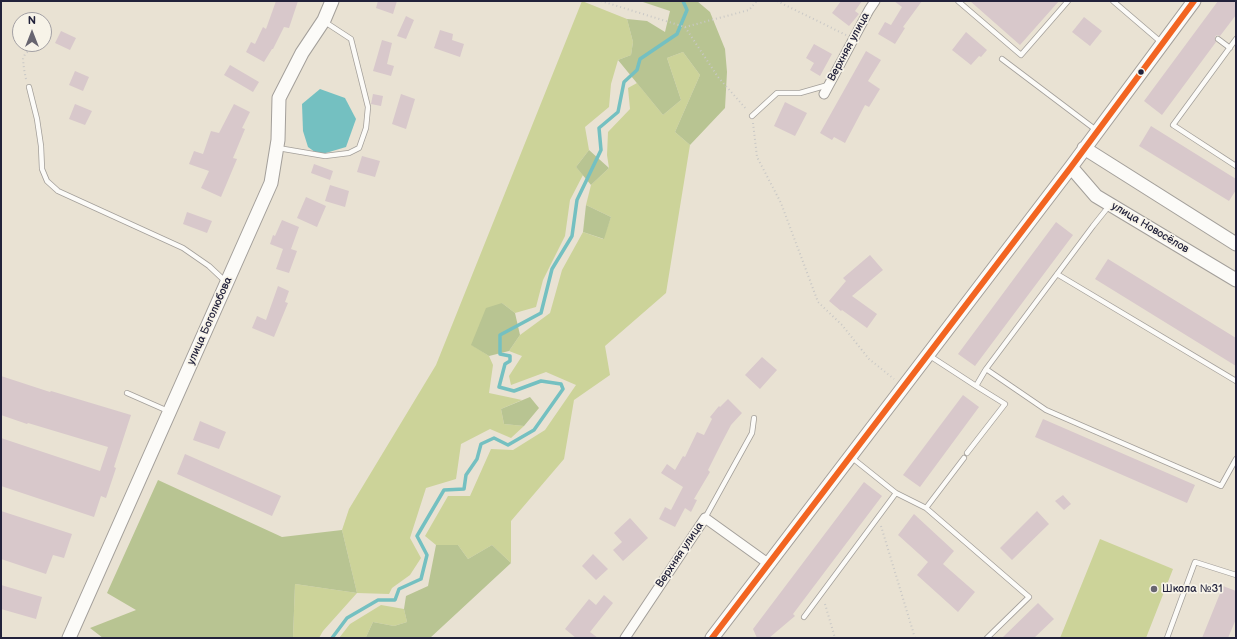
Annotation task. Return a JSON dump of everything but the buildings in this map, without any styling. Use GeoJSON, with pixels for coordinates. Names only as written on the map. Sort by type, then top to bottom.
{"type":"FeatureCollection","features":[{"type":"Feature","properties":{"kind":"street","name":"улица Боголюбова"},"geometry":{"type":"LineString","coordinates":[[69,638],[271,183],[276,147],[279,98],[302,53],[324,20],[332,1]]}},
{"type":"Feature","properties":{"kind":"street","name":"Верхняя улица"},"geometry":{"type":"LineString","coordinates":[[824,94],[874,1]]}},
{"type":"Feature","properties":{"kind":"street"},"geometry":{"type":"LineString","coordinates":[[712,638],[1071,167],[1194,1]]}},
{"type":"Feature","properties":{"kind":"street"},"geometry":{"type":"LineString","coordinates":[[1084,148],[1236,244]]}},
{"type":"Feature","properties":{"kind":"street","name":"улица Новосёлов"},"geometry":{"type":"LineString","coordinates":[[1071,167],[1096,196],[1236,280]]}},
{"type":"Feature","properties":{"kind":"street","name":"Верхняя улица"},"geometry":{"type":"LineString","coordinates":[[625,638],[705,518],[769,564]]}},
{"type":"Feature","properties":{"kind":"lane"},"geometry":{"type":"LineString","coordinates":[[958,1],[1021,56],[1068,1]]}},
{"type":"Feature","properties":{"kind":"lane"},"geometry":{"type":"LineString","coordinates":[[1113,1],[1163,44]]}},
{"type":"Feature","properties":{"kind":"lane"},"geometry":{"type":"LineString","coordinates":[[276,147],[325,156],[349,153],[359,148],[366,128],[368,107],[351,39],[324,20]]}},
{"type":"Feature","properties":{"kind":"lane"},"geometry":{"type":"LineString","coordinates":[[1218,39],[1230,48]]}},
{"type":"Feature","properties":{"kind":"lane"},"geometry":{"type":"LineString","coordinates":[[1236,39],[1173,125],[1236,166]]}},
{"type":"Feature","properties":{"kind":"lane"},"geometry":{"type":"LineString","coordinates":[[1002,59],[1098,131]]}},
{"type":"Feature","properties":{"kind":"lane"},"geometry":{"type":"LineString","coordinates":[[752,116],[776,94],[800,94],[829,85]]}},
{"type":"Feature","properties":{"kind":"lane"},"geometry":{"type":"LineString","coordinates":[[29,87],[38,126],[42,169],[47,181],[58,192],[183,248],[210,266],[227,283]]}},
{"type":"Feature","properties":{"kind":"lane"},"geometry":{"type":"LineString","coordinates":[[976,386],[986,369],[1093,226],[1111,205]]}},
{"type":"Feature","properties":{"kind":"lane"},"geometry":{"type":"LineString","coordinates":[[1057,274],[1236,381]]}},
{"type":"Feature","properties":{"kind":"lane"},"geometry":{"type":"LineString","coordinates":[[928,355],[1005,404],[967,453]]}},
{"type":"Feature","properties":{"kind":"lane"},"geometry":{"type":"LineString","coordinates":[[986,369],[1046,410],[1221,486],[1236,459]]}},
{"type":"Feature","properties":{"kind":"lane"},"geometry":{"type":"LineString","coordinates":[[127,393],[170,412]]}},
{"type":"Feature","properties":{"kind":"lane"},"geometry":{"type":"LineString","coordinates":[[705,518],[752,433],[754,418]]}},
{"type":"Feature","properties":{"kind":"lane"},"geometry":{"type":"LineString","coordinates":[[851,456],[896,493],[926,508],[1029,597],[987,638]]}},
{"type":"Feature","properties":{"kind":"lane"},"geometry":{"type":"LineString","coordinates":[[926,508],[964,458]]}},
{"type":"Feature","properties":{"kind":"lane"},"geometry":{"type":"LineString","coordinates":[[804,617],[896,493]]}},
{"type":"Feature","properties":{"kind":"lane"},"geometry":{"type":"LineString","coordinates":[[1167,638],[1195,562],[1236,575]]}},
{"type":"Feature","properties":{"kind":"path"},"geometry":{"type":"LineString","coordinates":[[601,1],[685,27],[749,10],[757,1]]}},
{"type":"Feature","properties":{"kind":"path"},"geometry":{"type":"LineString","coordinates":[[776,1],[854,38]]}},
{"type":"Feature","properties":{"kind":"path"},"geometry":{"type":"LineString","coordinates":[[685,27],[718,78],[752,116],[758,157],[781,203],[818,302],[842,326],[869,359],[904,387]]}},
{"type":"Feature","properties":{"kind":"path"},"geometry":{"type":"LineString","coordinates":[[27,52],[23,59],[24,70],[29,87]]}},
{"type":"Feature","properties":{"kind":"path"},"geometry":{"type":"LineString","coordinates":[[878,517],[915,638]]}},
{"type":"Feature","properties":{"kind":"path"},"geometry":{"type":"LineString","coordinates":[[821,593],[836,638]]}},
{"type":"Feature","properties":{"kind":"green space"},"geometry":{"type":"Polygon","coordinates":[[[582,1],[627,19],[633,42],[631,55],[618,60],[611,84],[609,107],[585,127],[589,150],[576,167],[583,175],[570,200],[565,236],[543,280],[536,307],[515,313],[502,303],[472,345],[489,356],[493,365],[489,393],[522,400],[501,409],[504,424],[524,426],[511,438],[490,429],[461,444],[456,479],[426,488],[410,538],[421,558],[410,575],[392,588],[389,594],[357,593],[342,530],[349,509],[436,365],[582,1]]]}},
{"type":"Feature","properties":{"kind":"green space"},"geometry":{"type":"Polygon","coordinates":[[[640,1],[697,1],[710,12],[725,49],[727,72],[725,108],[690,145],[675,132],[700,75],[683,52],[667,58],[681,100],[663,115],[618,60],[631,55],[633,42],[627,19],[647,21],[665,32],[670,11],[640,1]]]}},
{"type":"Feature","properties":{"kind":"green space"},"geometry":{"type":"Polygon","coordinates":[[[683,52],[700,75],[675,132],[690,145],[666,293],[605,346],[610,375],[574,400],[564,459],[511,521],[511,563],[492,545],[468,559],[458,545],[436,545],[425,536],[448,496],[470,496],[491,449],[513,450],[545,430],[576,385],[546,372],[511,385],[509,376],[522,356],[509,351],[520,335],[550,313],[562,270],[583,232],[603,239],[611,217],[586,205],[591,185],[609,168],[607,155],[608,132],[630,109],[628,88],[637,83],[663,115],[681,100],[667,58],[683,52]]]}},
{"type":"Feature","properties":{"kind":"green space"},"geometry":{"type":"Polygon","coordinates":[[[589,150],[609,168],[591,185],[576,167],[589,150]]]}},
{"type":"Feature","properties":{"kind":"green space"},"geometry":{"type":"Polygon","coordinates":[[[586,205],[611,217],[604,239],[583,232],[586,205]]]}},
{"type":"Feature","properties":{"kind":"green space"},"geometry":{"type":"Polygon","coordinates":[[[502,303],[515,313],[520,335],[509,351],[489,356],[471,345],[486,308],[502,303]]]}},
{"type":"Feature","properties":{"kind":"green space"},"geometry":{"type":"Polygon","coordinates":[[[530,397],[539,408],[524,426],[504,424],[501,409],[530,397]]]}},
{"type":"Feature","properties":{"kind":"green space"},"geometry":{"type":"Polygon","coordinates":[[[158,480],[282,537],[342,530],[357,593],[295,584],[293,638],[103,638],[90,628],[136,610],[107,593],[158,480]]]}},
{"type":"Feature","properties":{"kind":"green space"},"geometry":{"type":"Polygon","coordinates":[[[1100,539],[1173,569],[1146,638],[1060,638],[1100,539]]]}},
{"type":"Feature","properties":{"kind":"green space"},"geometry":{"type":"Polygon","coordinates":[[[436,545],[458,545],[468,559],[492,545],[511,563],[430,638],[366,637],[373,622],[394,626],[407,622],[404,609],[406,596],[428,586],[436,545]]]}},
{"type":"Feature","properties":{"kind":"green space"},"geometry":{"type":"Polygon","coordinates":[[[295,584],[357,593],[323,631],[319,638],[293,638],[295,584]]]}},
{"type":"Feature","properties":{"kind":"green space"},"geometry":{"type":"Polygon","coordinates":[[[381,605],[404,609],[407,622],[394,626],[373,622],[366,637],[367,638],[339,638],[350,624],[381,605]]]}},
{"type":"Feature","properties":{"kind":"water"},"geometry":{"type":"Polygon","coordinates":[[[320,89],[345,98],[356,119],[346,147],[319,155],[308,147],[303,131],[302,104],[320,89]]]}},
{"type":"Feature","properties":{"kind":"waterway"},"geometry":{"type":"LineString","coordinates":[[332,638],[347,618],[378,600],[395,600],[399,589],[421,579],[427,555],[417,536],[444,490],[464,489],[466,475],[477,459],[481,444],[494,438],[508,445],[534,430],[563,389],[561,384],[541,381],[514,391],[499,387],[505,364],[510,361],[510,356],[500,354],[500,335],[541,313],[552,269],[572,236],[577,200],[601,150],[599,128],[618,112],[624,82],[637,70],[640,59],[677,34],[687,10],[683,1]]}},
{"type":"Feature","properties":{"kind":"transit line"},"geometry":{"type":"LineString","coordinates":[[712,638],[1071,167],[1194,1]]}},
{"type":"Feature","properties":{"kind":"place","name":"Школа №31"},"geometry":{"type":"Point","coordinates":[1154,589]}}]}
